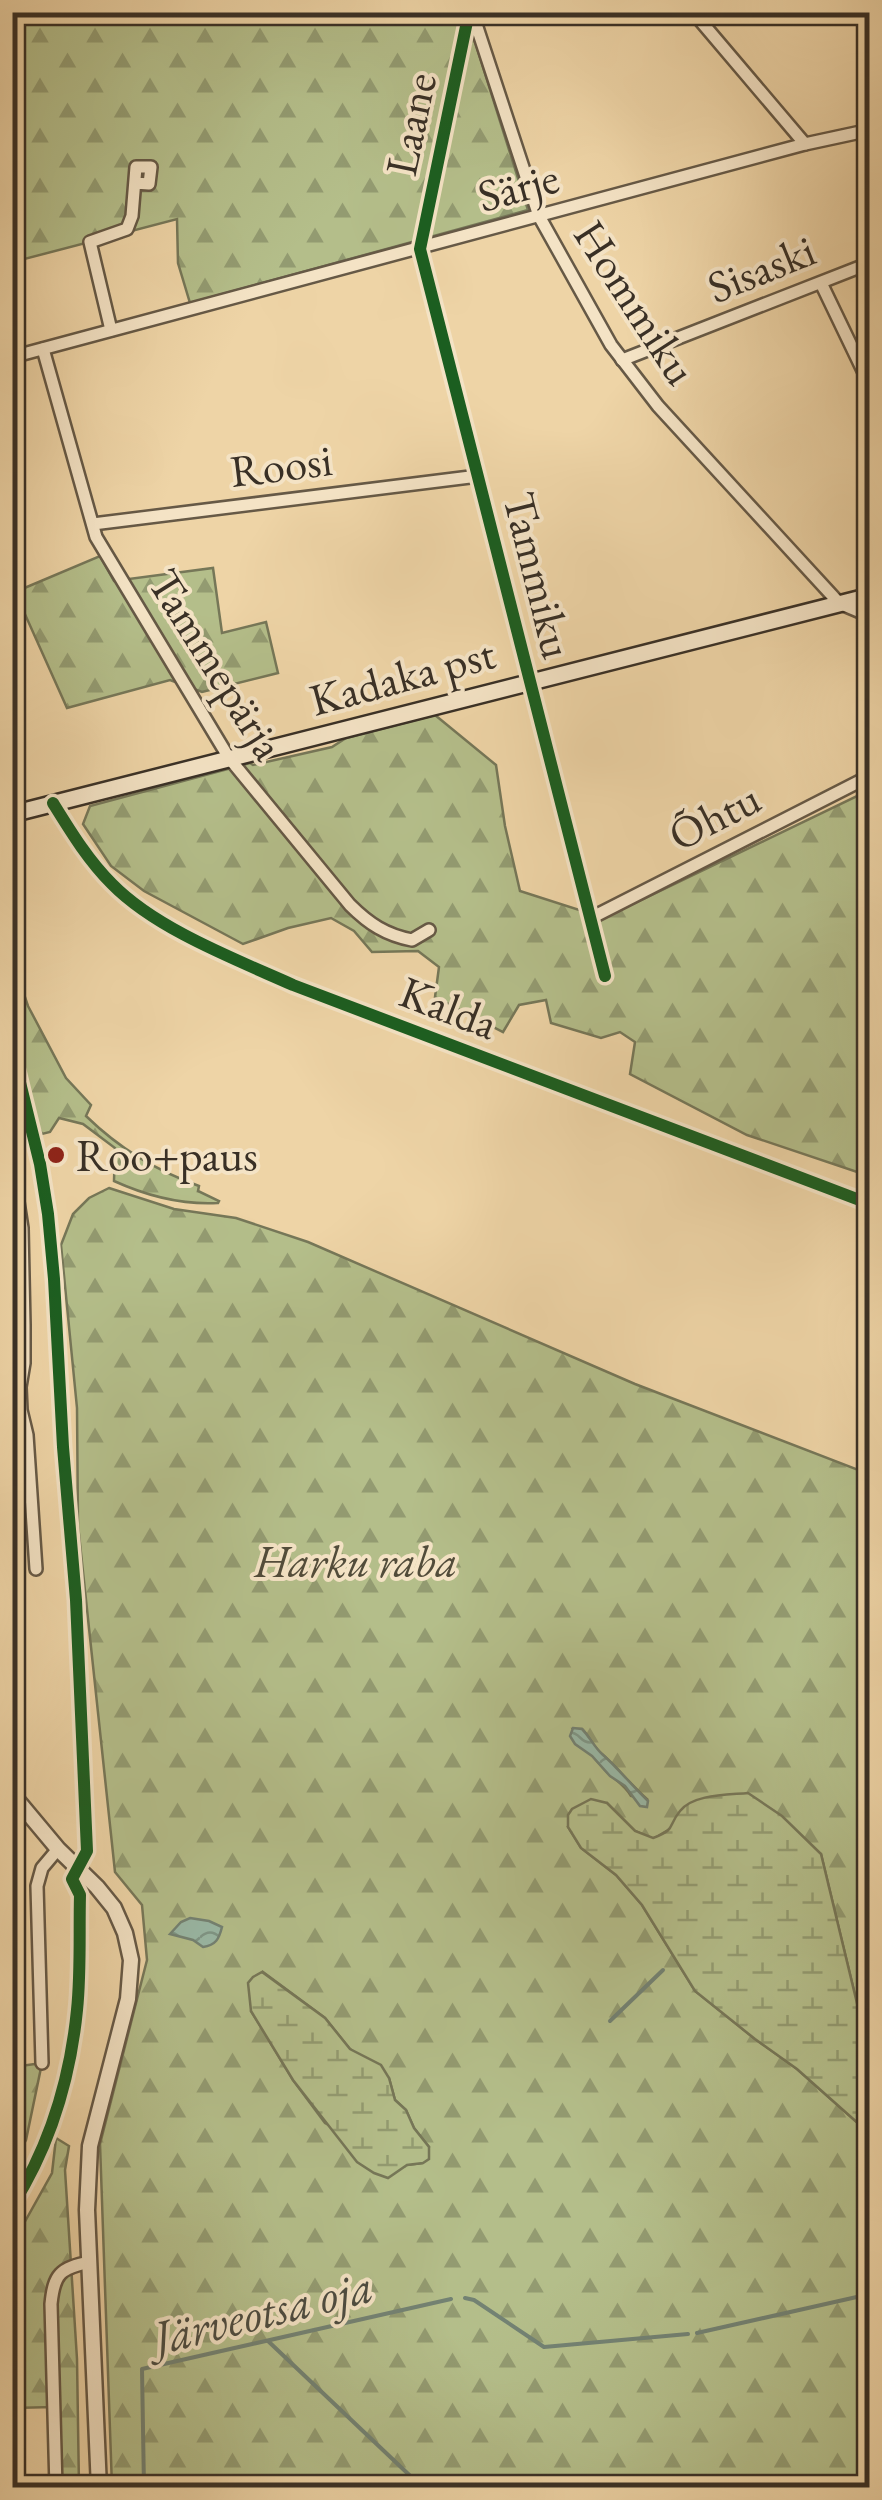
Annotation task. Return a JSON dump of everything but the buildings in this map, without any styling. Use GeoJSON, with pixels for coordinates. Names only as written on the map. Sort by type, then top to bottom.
{"type":"FeatureCollection","features":[{"type":"Feature","properties":{"kind":"main road","name":"Kadaka pst"},"geometry":{"type":"LineString","coordinates":[[12,814],[870,596]]}},
{"type":"Feature","properties":{"kind":"street"},"geometry":{"type":"LineString","coordinates":[[12,28],[17,12]]}},
{"type":"Feature","properties":{"kind":"street","name":"Hommiku"},"geometry":{"type":"LineString","coordinates":[[471,12],[539,216],[622,360],[658,406],[839,603],[870,616]]}},
{"type":"Feature","properties":{"kind":"street","name":"Laane"},"geometry":{"type":"LineString","coordinates":[[420,250],[471,12]]}},
{"type":"Feature","properties":{"kind":"street"},"geometry":{"type":"LineString","coordinates":[[693,12],[806,144]]}},
{"type":"Feature","properties":{"kind":"street","name":"Särje"},"geometry":{"type":"LineString","coordinates":[[12,357],[870,130]]}},
{"type":"Feature","properties":{"kind":"street"},"geometry":{"type":"LineString","coordinates":[[111,330],[90,242],[126,229],[132,216],[135,183]]}},
{"type":"Feature","properties":{"kind":"street","name":"Tammiku"},"geometry":{"type":"LineString","coordinates":[[420,250],[605,976]]}},
{"type":"Feature","properties":{"kind":"street","name":"Sisaski"},"geometry":{"type":"LineString","coordinates":[[622,360],[870,263]]}},
{"type":"Feature","properties":{"kind":"street"},"geometry":{"type":"LineString","coordinates":[[821,282],[870,385]]}},
{"type":"Feature","properties":{"kind":"street","name":"Tammepärja"},"geometry":{"type":"LineString","coordinates":[[43,350],[96,537],[229,758],[368,923],[412,940],[428,930]]}},
{"type":"Feature","properties":{"kind":"street","name":"Roosi"},"geometry":{"type":"LineString","coordinates":[[93,524],[478,476]]}},
{"type":"Feature","properties":{"kind":"street","name":"Õhtu"},"geometry":{"type":"LineString","coordinates":[[591,918],[870,776]]}},
{"type":"Feature","properties":{"kind":"street","name":"Kalda"},"geometry":{"type":"LineString","coordinates":[[53,803],[90,860],[115,888],[150,914],[204,945],[293,985],[870,1204]]}},
{"type":"Feature","properties":{"kind":"street"},"geometry":{"type":"LineString","coordinates":[[12,1163],[23,1266],[21,1410],[27,1435],[36,1569]]}},
{"type":"Feature","properties":{"kind":"street"},"geometry":{"type":"LineString","coordinates":[[12,1794],[114,1908],[131,1960],[128,1999],[90,2146],[87,2210],[99,2488]]}},
{"type":"Feature","properties":{"kind":"street"},"geometry":{"type":"LineString","coordinates":[[42,2063],[36,1886],[42,1868],[58,1849]]}},
{"type":"Feature","properties":{"kind":"street"},"geometry":{"type":"LineString","coordinates":[[56,2488],[53,2282],[66,2268],[90,2262]]}},
{"type":"Feature","properties":{"kind":"green space"},"geometry":{"type":"Polygon","coordinates":[[[13,13],[466,13],[528,210],[190,303],[178,263],[177,219],[13,262],[13,13]]]}},
{"type":"Feature","properties":{"kind":"green space"},"geometry":{"type":"Polygon","coordinates":[[[100,556],[114,581],[213,568],[222,633],[266,622],[278,673],[202,692],[170,680],[67,708],[15,592],[100,556]]]}},
{"type":"Feature","properties":{"kind":"green space"},"geometry":{"type":"Polygon","coordinates":[[[435,715],[496,765],[520,891],[604,918],[857,796],[870,811],[869,1176],[747,1135],[630,1074],[635,1042],[620,1032],[601,1038],[551,1023],[546,1000],[519,1005],[503,1032],[435,997],[439,967],[418,951],[372,952],[354,931],[331,918],[243,944],[144,891],[111,866],[83,824],[90,806],[250,763],[332,747],[346,738],[435,715]]]}},
{"type":"Feature","properties":{"kind":"green space"},"geometry":{"type":"Polygon","coordinates":[[[13,962],[28,1006],[66,1078],[91,1105],[86,1116],[125,1148],[153,1166],[199,1186],[198,1191],[218,1203],[178,1201],[114,1181],[115,1148],[83,1124],[59,1118],[50,1132],[42,1134],[23,1117],[13,1116],[13,962]]]}},
{"type":"Feature","properties":{"kind":"green space","name":"Harku raba"},"geometry":{"type":"Polygon","coordinates":[[[109,1188],[174,1209],[236,1218],[308,1242],[635,1384],[869,1474],[869,2053],[821,1854],[677,1816],[673,1827],[653,1839],[635,1831],[607,1803],[568,1827],[581,1848],[616,1875],[642,1905],[695,1991],[797,2069],[869,2133],[869,2487],[112,2487],[100,2144],[147,1960],[142,1905],[115,1872],[78,1525],[77,1408],[61,1245],[73,1214],[89,1198],[109,1188]],[[573,1729],[631,1796],[648,1800],[599,1752],[582,1729],[573,1729]],[[263,1972],[251,2011],[325,2123],[407,2165],[422,2163],[429,2147],[406,2110],[395,2100],[389,2078],[350,2049],[325,2018],[263,1972]]]}},
{"type":"Feature","properties":{"kind":"green space"},"geometry":{"type":"Polygon","coordinates":[[[748,1793],[782,1816],[821,1854],[869,2053],[869,2133],[797,2069],[695,1991],[642,1905],[616,1875],[581,1848],[568,1827],[572,1809],[591,1799],[607,1803],[635,1831],[653,1838],[669,1830],[680,1811],[693,1801],[748,1793]]]}},
{"type":"Feature","properties":{"kind":"green space"},"geometry":{"type":"Polygon","coordinates":[[[262,1972],[325,2018],[350,2049],[381,2065],[395,2100],[406,2110],[429,2147],[429,2159],[407,2165],[388,2178],[357,2162],[293,2080],[251,2011],[248,1983],[262,1972]]]}},
{"type":"Feature","properties":{"kind":"green space"},"geometry":{"type":"Polygon","coordinates":[[[42,2063],[26,2140],[13,2164],[13,2067],[42,2063]]]}},
{"type":"Feature","properties":{"kind":"green space"},"geometry":{"type":"Polygon","coordinates":[[[56,2138],[69,2146],[65,2170],[77,2359],[79,2487],[56,2487],[53,2407],[13,2408],[13,2243],[52,2173],[56,2138]]]}},
{"type":"Feature","properties":{"kind":"water"},"geometry":{"type":"Polygon","coordinates":[[[573,1728],[582,1729],[648,1801],[647,1807],[640,1806],[625,1786],[575,1744],[570,1736],[573,1728]]]}},
{"type":"Feature","properties":{"kind":"water"},"geometry":{"type":"Polygon","coordinates":[[[190,1918],[222,1927],[216,1941],[203,1947],[170,1934],[190,1918]]]}},
{"type":"Feature","properties":{"kind":"waterway"},"geometry":{"type":"LineString","coordinates":[[610,2021],[663,1970]]}},
{"type":"Feature","properties":{"kind":"waterway"},"geometry":{"type":"LineString","coordinates":[[697,2333],[870,2294]]}},
{"type":"Feature","properties":{"kind":"waterway"},"geometry":{"type":"LineString","coordinates":[[465,2298],[474,2300],[544,2347],[688,2334]]}},
{"type":"Feature","properties":{"kind":"waterway","name":"Järveotsa oja"},"geometry":{"type":"LineString","coordinates":[[144,2488],[142,2369],[451,2299]]}},
{"type":"Feature","properties":{"kind":"waterway"},"geometry":{"type":"LineString","coordinates":[[268,2341],[423,2488]]}},
{"type":"Feature","properties":{"kind":"cycle path"},"geometry":{"type":"LineString","coordinates":[[469,12],[420,249],[605,976]]}},
{"type":"Feature","properties":{"kind":"cycle path"},"geometry":{"type":"LineString","coordinates":[[53,803],[112,884],[151,915],[197,942],[293,985],[870,1204]]}},
{"type":"Feature","properties":{"kind":"cycle path"},"geometry":{"type":"LineString","coordinates":[[12,1050],[48,1214],[76,1600],[87,1851],[72,1879],[80,1895],[79,1967],[69,2062],[47,2136],[12,2206]]}},
{"type":"Feature","properties":{"kind":"place","name":"Roo+paus"},"geometry":{"type":"Point","coordinates":[56,1155]}}]}
